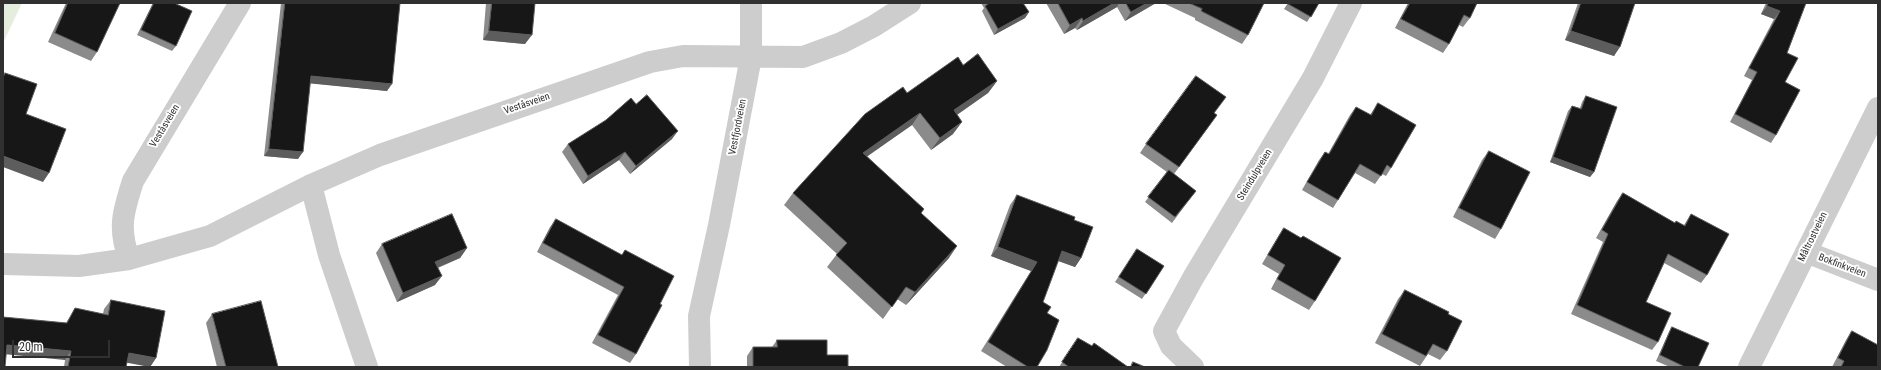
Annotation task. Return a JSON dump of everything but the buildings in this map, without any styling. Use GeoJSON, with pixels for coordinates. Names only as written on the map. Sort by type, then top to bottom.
{"type":"FeatureCollection","features":[{"type":"Feature","properties":{"kind":"street","name":"Veståsveien"},"geometry":{"type":"LineString","coordinates":[[128,259],[123,242],[123,211],[133,181],[240,3]]}},
{"type":"Feature","properties":{"kind":"street","name":"Vestfjordveien"},"geometry":{"type":"LineString","coordinates":[[700,367],[699,316],[719,225],[751,57],[751,3]]}},
{"type":"Feature","properties":{"kind":"street"},"geometry":{"type":"LineString","coordinates":[[751,57],[803,57],[874,26],[910,3]]}},
{"type":"Feature","properties":{"kind":"street","name":"Steindulpveien"},"geometry":{"type":"LineString","coordinates":[[1193,367],[1170,346],[1164,331],[1193,278],[1313,78],[1352,3]]}},
{"type":"Feature","properties":{"kind":"street","name":"Veståsveien"},"geometry":{"type":"LineString","coordinates":[[3,264],[79,266],[128,259],[210,236],[311,185],[380,154],[650,62],[683,56],[751,57]]}},
{"type":"Feature","properties":{"kind":"street","name":"Måltrostveien"},"geometry":{"type":"LineString","coordinates":[[1749,367],[1878,108]]}},
{"type":"Feature","properties":{"kind":"street"},"geometry":{"type":"LineString","coordinates":[[311,185],[329,255],[368,367]]}},
{"type":"Feature","properties":{"kind":"street","name":"Bokfinkveien"},"geometry":{"type":"LineString","coordinates":[[1806,252],[1878,280]]}},
{"type":"Feature","properties":{"kind":"green space"},"geometry":{"type":"Polygon","coordinates":[[[3,3],[22,3],[3,43],[3,3]]]}}]}
